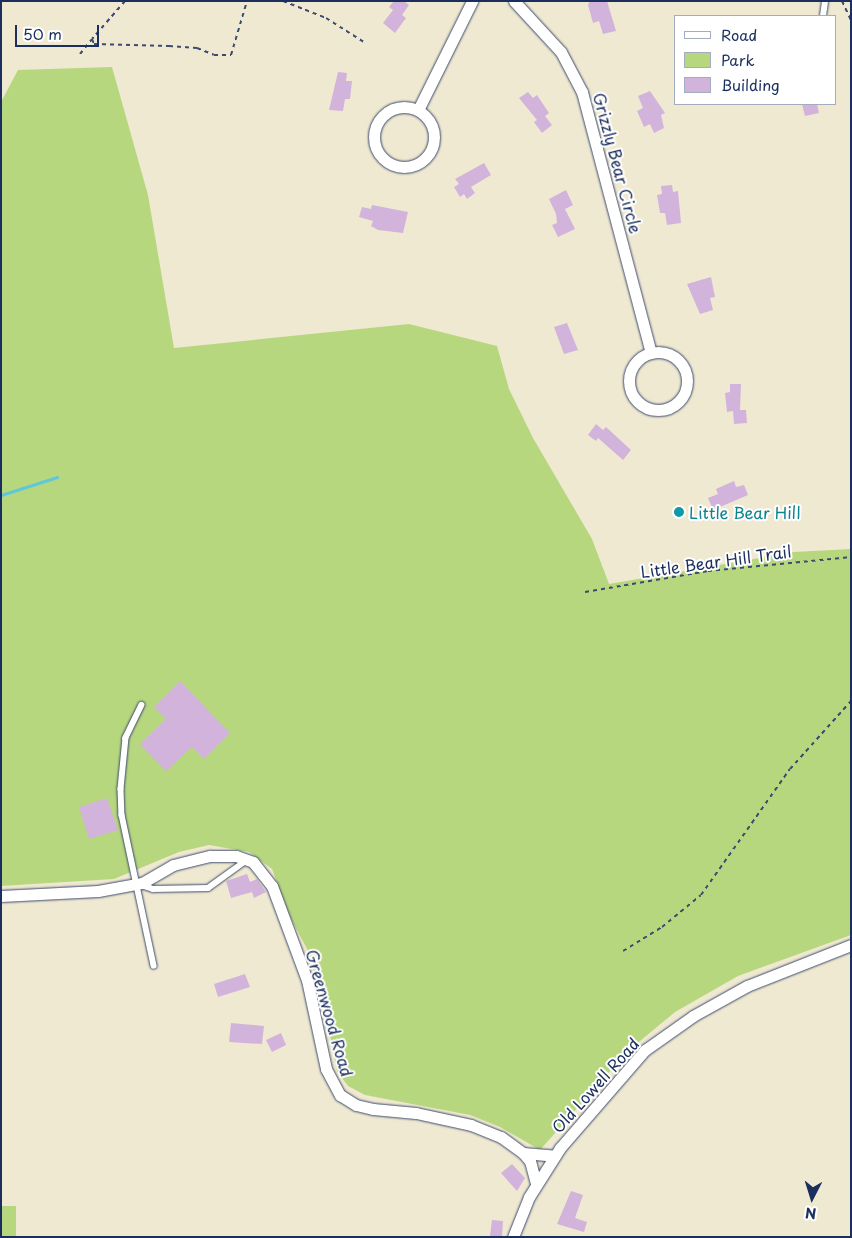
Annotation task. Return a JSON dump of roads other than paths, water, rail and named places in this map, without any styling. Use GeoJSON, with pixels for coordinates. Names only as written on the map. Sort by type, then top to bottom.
{"type":"FeatureCollection","features":[{"type":"Feature","properties":{"kind":"street"},"geometry":{"type":"LineString","coordinates":[[418,110],[472,1]]}},
{"type":"Feature","properties":{"kind":"street","name":"Grizzly Bear Circle"},"geometry":{"type":"LineString","coordinates":[[514,1],[561,52],[582,92],[652,353]]}},
{"type":"Feature","properties":{"kind":"street"},"geometry":{"type":"LineString","coordinates":[[397,107],[418,110],[425,116],[434,133],[431,152],[416,165],[407,167],[388,164],[381,157],[374,143],[374,128],[379,118],[397,107]]}},
{"type":"Feature","properties":{"kind":"street"},"geometry":{"type":"LineString","coordinates":[[652,353],[675,357],[686,372],[688,384],[684,396],[676,405],[665,410],[642,405],[629,385],[636,362],[652,353]]}},
{"type":"Feature","properties":{"kind":"street"},"geometry":{"type":"LineString","coordinates":[[1,896],[98,892],[137,884],[173,865],[210,856],[236,856],[248,860]]}},
{"type":"Feature","properties":{"kind":"street","name":"Greenwood Road"},"geometry":{"type":"LineString","coordinates":[[248,860],[262,870],[272,886],[307,980],[326,1070],[340,1095],[356,1105],[373,1109],[416,1113],[471,1125],[501,1137],[523,1153]]}},
{"type":"Feature","properties":{"kind":"street","name":"Old Lowell Road"},"geometry":{"type":"LineString","coordinates":[[513,1237],[536,1183],[554,1156],[645,1050],[671,1030],[747,986],[851,945]]}},
{"type":"Feature","properties":{"kind":"street"},"geometry":{"type":"LineString","coordinates":[[523,1153],[554,1156]]}},
{"type":"Feature","properties":{"kind":"street"},"geometry":{"type":"LineString","coordinates":[[523,1153],[530,1162],[536,1183]]}},
{"type":"Feature","properties":{"kind":"lane"},"geometry":{"type":"LineString","coordinates":[[823,15],[825,1]]}},
{"type":"Feature","properties":{"kind":"lane"},"geometry":{"type":"LineString","coordinates":[[142,705],[126,738],[121,789],[122,815],[154,966]]}},
{"type":"Feature","properties":{"kind":"lane"},"geometry":{"type":"LineString","coordinates":[[137,884],[153,889],[208,888],[248,860]]}},
{"type":"Feature","properties":{"kind":"waterway"},"geometry":{"type":"LineString","coordinates":[[1,495],[57,477]]}},
{"type":"Feature","properties":{"kind":"place","name":"Little Bear Hill"},"geometry":{"type":"Point","coordinates":[679,512]}}]}
